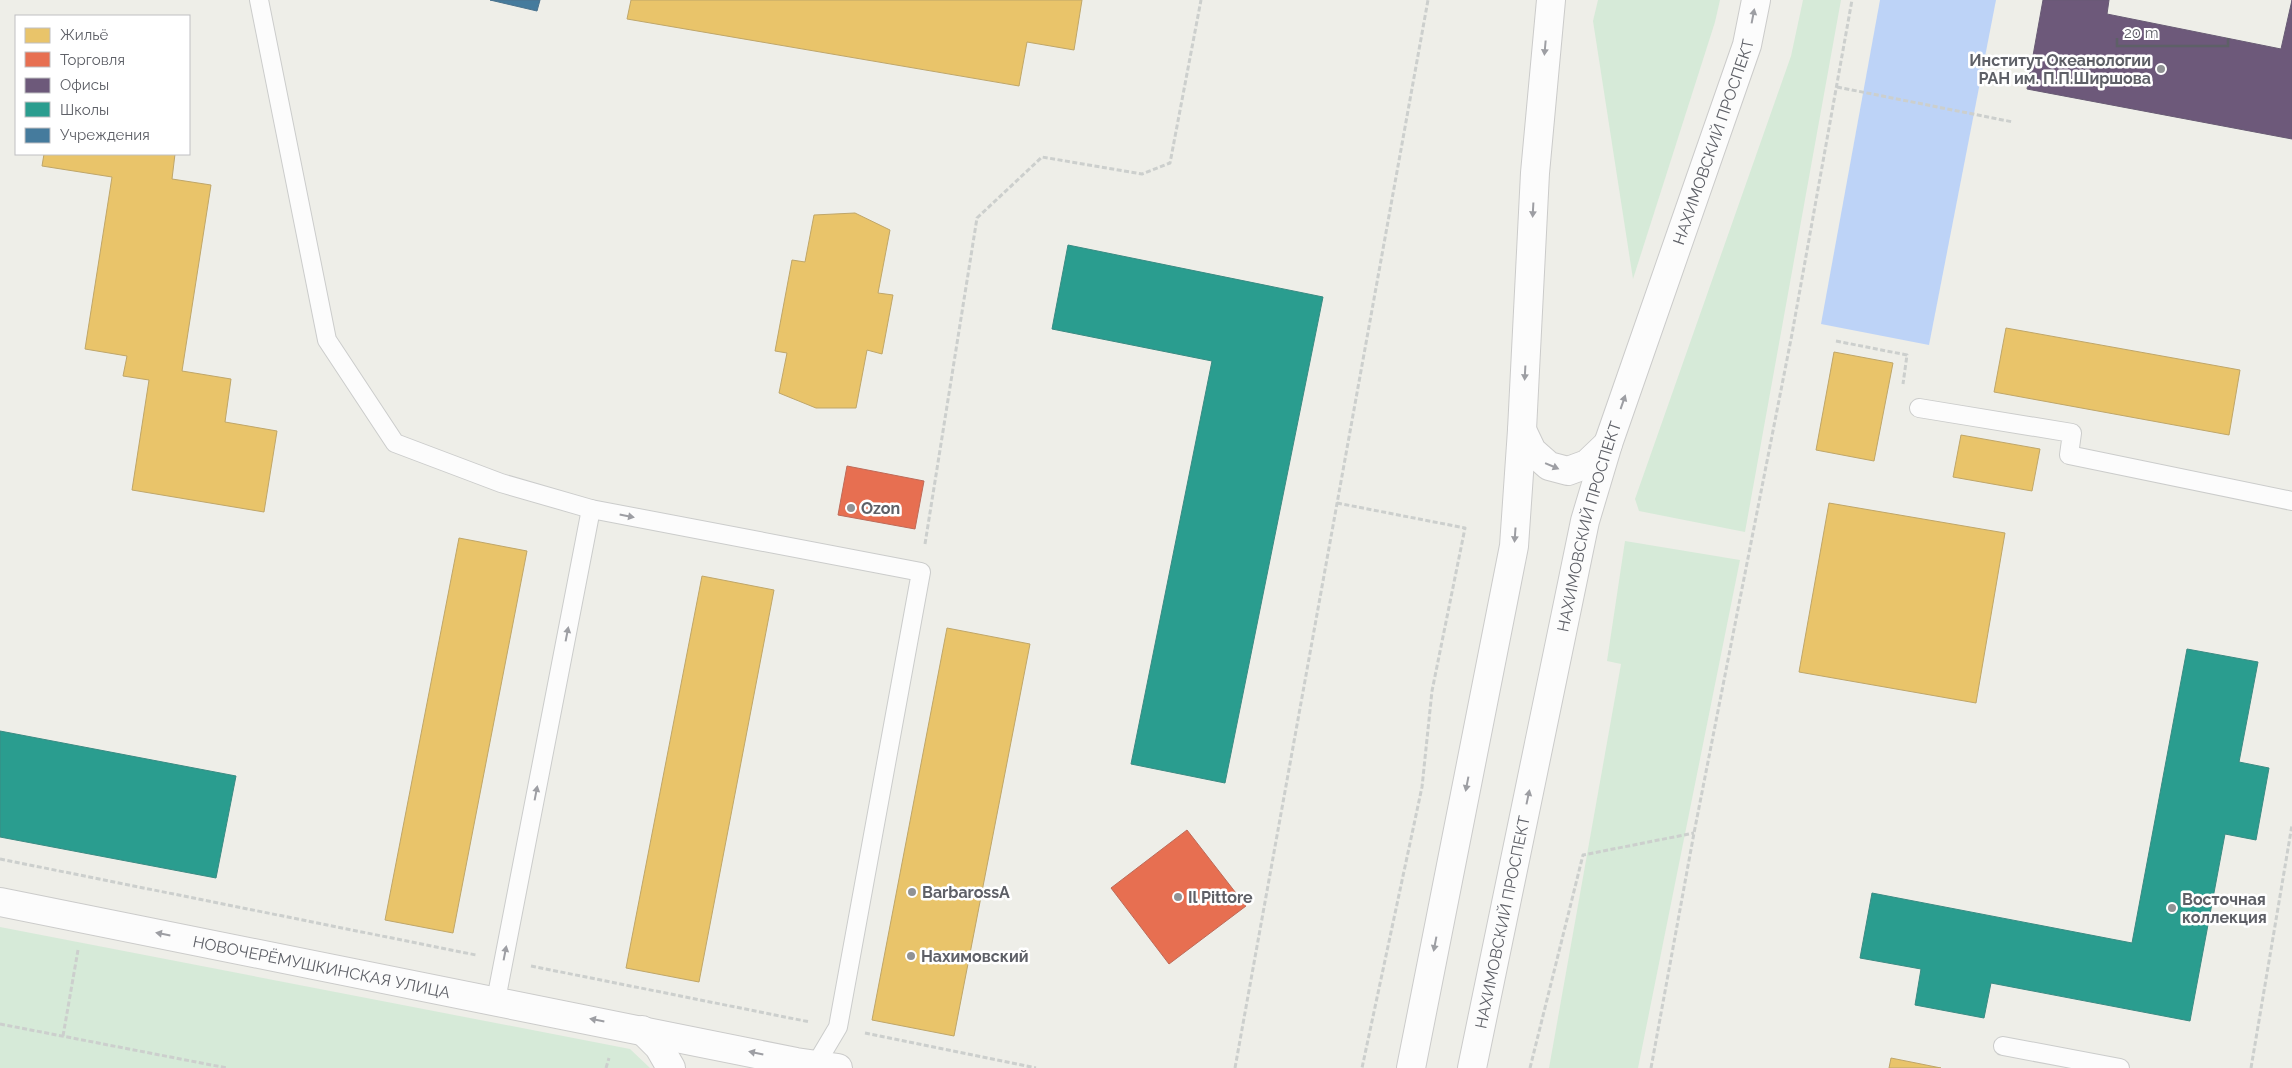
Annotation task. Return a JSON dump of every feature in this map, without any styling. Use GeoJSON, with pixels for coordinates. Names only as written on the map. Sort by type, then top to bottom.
{"type":"FeatureCollection","features":[{"type":"Feature","properties":{"kind":"main road"},"geometry":{"type":"LineString","coordinates":[[1411,1068],[1514,546],[1535,173],[1548,14],[1551,0]]}},
{"type":"Feature","properties":{"kind":"main road","name":"НАХИМОВСКИЙ ПРОСПЕКТ"},"geometry":{"type":"LineString","coordinates":[[1472,1068],[1585,521],[1608,444],[1747,45],[1756,0]]}},
{"type":"Feature","properties":{"kind":"main road"},"geometry":{"type":"LineString","coordinates":[[1522,430],[1532,451],[1549,466],[1568,471],[1587,464],[1608,444]]}},
{"type":"Feature","properties":{"kind":"main road","name":"НОВОЧЕРЁМУШКИНСКАЯ УЛИЦА"},"geometry":{"type":"LineString","coordinates":[[0,902],[496,1000],[809,1065]]}},
{"type":"Feature","properties":{"kind":"main road"},"geometry":{"type":"LineString","coordinates":[[642,1030],[659,1047],[671,1068]]}},
{"type":"Feature","properties":{"kind":"lane"},"geometry":{"type":"LineString","coordinates":[[259,0],[327,340],[395,443],[501,483],[592,509],[921,572],[838,1027],[809,1065]]}},
{"type":"Feature","properties":{"kind":"lane"},"geometry":{"type":"LineString","coordinates":[[1919,408],[2072,433],[2068,455],[2292,501]]}},
{"type":"Feature","properties":{"kind":"lane"},"geometry":{"type":"LineString","coordinates":[[496,1000],[592,509]]}},
{"type":"Feature","properties":{"kind":"lane"},"geometry":{"type":"LineString","coordinates":[[2003,1046],[2120,1068]]}},
{"type":"Feature","properties":{"kind":"path"},"geometry":{"type":"LineString","coordinates":[[921,572],[977,218],[1042,157],[1142,174],[1170,163],[1201,0]]}},
{"type":"Feature","properties":{"kind":"path"},"geometry":{"type":"LineString","coordinates":[[1235,1068],[1428,0]]}},
{"type":"Feature","properties":{"kind":"path"},"geometry":{"type":"LineString","coordinates":[[1651,1068],[1694,833],[1789,353],[1852,0]]}},
{"type":"Feature","properties":{"kind":"path"},"geometry":{"type":"LineString","coordinates":[[1837,87],[2013,122]]}},
{"type":"Feature","properties":{"kind":"path"},"geometry":{"type":"LineString","coordinates":[[1836,341],[1908,355],[1899,405],[1919,408]]}},
{"type":"Feature","properties":{"kind":"path"},"geometry":{"type":"LineString","coordinates":[[1337,503],[1466,528],[1432,691],[1422,787],[1362,1068]]}},
{"type":"Feature","properties":{"kind":"path"},"geometry":{"type":"LineString","coordinates":[[2251,1068],[2292,825]]}},
{"type":"Feature","properties":{"kind":"path"},"geometry":{"type":"LineString","coordinates":[[1530,1068],[1583,855],[1694,833]]}},
{"type":"Feature","properties":{"kind":"path"},"geometry":{"type":"LineString","coordinates":[[63,1036],[78,949]]}},
{"type":"Feature","properties":{"kind":"path"},"geometry":{"type":"LineString","coordinates":[[0,1024],[227,1068]]}},
{"type":"Feature","properties":{"kind":"green space"},"geometry":{"type":"Polygon","coordinates":[[[1598,0],[1720,0],[1715,22],[1633,279],[1593,21],[1598,0]]]}},
{"type":"Feature","properties":{"kind":"green space"},"geometry":{"type":"Polygon","coordinates":[[[1803,0],[1841,0],[1745,532],[1639,511],[1635,499],[1791,56],[1803,0]]]}},
{"type":"Feature","properties":{"kind":"green space"},"geometry":{"type":"Polygon","coordinates":[[[1625,541],[1740,560],[1638,1068],[1549,1068],[1621,664],[1607,661],[1625,541]]]}},
{"type":"Feature","properties":{"kind":"green space"},"geometry":{"type":"Polygon","coordinates":[[[0,927],[630,1049],[650,1068],[0,1068],[0,927]]]}},
{"type":"Feature","properties":{"kind":"water"},"geometry":{"type":"Polygon","coordinates":[[[1880,0],[1996,0],[1929,345],[1821,324],[1880,0]]]}},
{"type":"Feature","properties":{"kind":"building: Жильё"},"geometry":{"type":"Polygon","coordinates":[[[631,0],[1082,0],[1074,50],[1027,42],[1019,86],[627,19],[631,0]]]}},
{"type":"Feature","properties":{"kind":"building: Жильё"},"geometry":{"type":"Polygon","coordinates":[[[44,155],[175,155],[172,179],[211,185],[182,371],[231,379],[225,422],[277,431],[264,512],[132,490],[149,380],[123,376],[127,356],[85,349],[112,177],[42,166],[44,155]]]}},
{"type":"Feature","properties":{"kind":"building: Жильё"},"geometry":{"type":"Polygon","coordinates":[[[855,213],[890,230],[878,293],[893,295],[882,354],[867,350],[856,408],[816,408],[779,393],[787,353],[775,351],[792,260],[805,262],[814,215],[855,213]]]}},
{"type":"Feature","properties":{"kind":"building: Жильё"},"geometry":{"type":"Polygon","coordinates":[[[2006,328],[2240,370],[2229,435],[1994,392],[2006,328]]]}},
{"type":"Feature","properties":{"kind":"building: Жильё"},"geometry":{"type":"Polygon","coordinates":[[[1834,352],[1893,363],[1874,461],[1816,450],[1834,352]]]}},
{"type":"Feature","properties":{"kind":"building: Жильё"},"geometry":{"type":"Polygon","coordinates":[[[1961,435],[2040,449],[2032,491],[1953,477],[1961,435]]]}},
{"type":"Feature","properties":{"kind":"building: Жильё"},"geometry":{"type":"Polygon","coordinates":[[[1829,503],[2005,533],[1976,703],[1799,672],[1829,503]]]}},
{"type":"Feature","properties":{"kind":"building: Жильё"},"geometry":{"type":"Polygon","coordinates":[[[459,538],[527,551],[453,933],[385,920],[459,538]]]}},
{"type":"Feature","properties":{"kind":"building: Жильё"},"geometry":{"type":"Polygon","coordinates":[[[702,576],[774,590],[699,982],[626,968],[702,576]]]}},
{"type":"Feature","properties":{"kind":"building: Жильё"},"geometry":{"type":"Polygon","coordinates":[[[947,628],[1030,644],[954,1036],[872,1020],[947,628]]]}},
{"type":"Feature","properties":{"kind":"building: Жильё"},"geometry":{"type":"Polygon","coordinates":[[[1891,1058],[1941,1068],[1889,1068],[1891,1058]]]}},
{"type":"Feature","properties":{"kind":"building: Торговля"},"geometry":{"type":"Polygon","coordinates":[[[847,466],[924,481],[915,529],[838,515],[847,466]]]}},
{"type":"Feature","properties":{"kind":"building: Торговля","name":"Il Pittore"},"geometry":{"type":"Polygon","coordinates":[[[1187,830],[1246,906],[1169,964],[1111,888],[1187,830]]]}},
{"type":"Feature","properties":{"kind":"building: Офисы","name":"Институт Океанологии РАН им. П.П.Ширшова"},"geometry":{"type":"Polygon","coordinates":[[[2043,0],[2109,0],[2107,14],[2281,49],[2292,0],[2292,139],[2027,89],[2043,0]]]}},
{"type":"Feature","properties":{"kind":"building: Школы"},"geometry":{"type":"Polygon","coordinates":[[[1068,245],[1323,297],[1225,783],[1131,764],[1212,361],[1052,329],[1068,245]]]}},
{"type":"Feature","properties":{"kind":"building: Школы"},"geometry":{"type":"Polygon","coordinates":[[[2187,649],[2258,662],[2239,762],[2269,768],[2256,840],[2225,834],[2190,1021],[1991,983],[1984,1018],[1915,1005],[1921,969],[1860,958],[1872,893],[2132,943],[2187,649]]]}},
{"type":"Feature","properties":{"kind":"building: Школы"},"geometry":{"type":"Polygon","coordinates":[[[0,731],[236,776],[216,878],[0,837],[0,731]]]}},
{"type":"Feature","properties":{"kind":"building: Учреждения"},"geometry":{"type":"Polygon","coordinates":[[[490,0],[540,0],[537,11],[490,0]]]}},
{"type":"Feature","properties":{"kind":"place","name":"Институт Океанологии РАН им. П.П.Ширшова"},"geometry":{"type":"Point","coordinates":[2161,69]}},
{"type":"Feature","properties":{"kind":"place","name":"Ozon"},"geometry":{"type":"Point","coordinates":[851,508]}},
{"type":"Feature","properties":{"kind":"place","name":"BarbarossA"},"geometry":{"type":"Point","coordinates":[912,892]}},
{"type":"Feature","properties":{"kind":"place","name":"Il Pittore"},"geometry":{"type":"Point","coordinates":[1178,897]}},
{"type":"Feature","properties":{"kind":"place","name":"Восточная коллекция"},"geometry":{"type":"Point","coordinates":[2172,908]}},
{"type":"Feature","properties":{"kind":"place","name":"Нахимовский"},"geometry":{"type":"Point","coordinates":[911,956]}}]}
